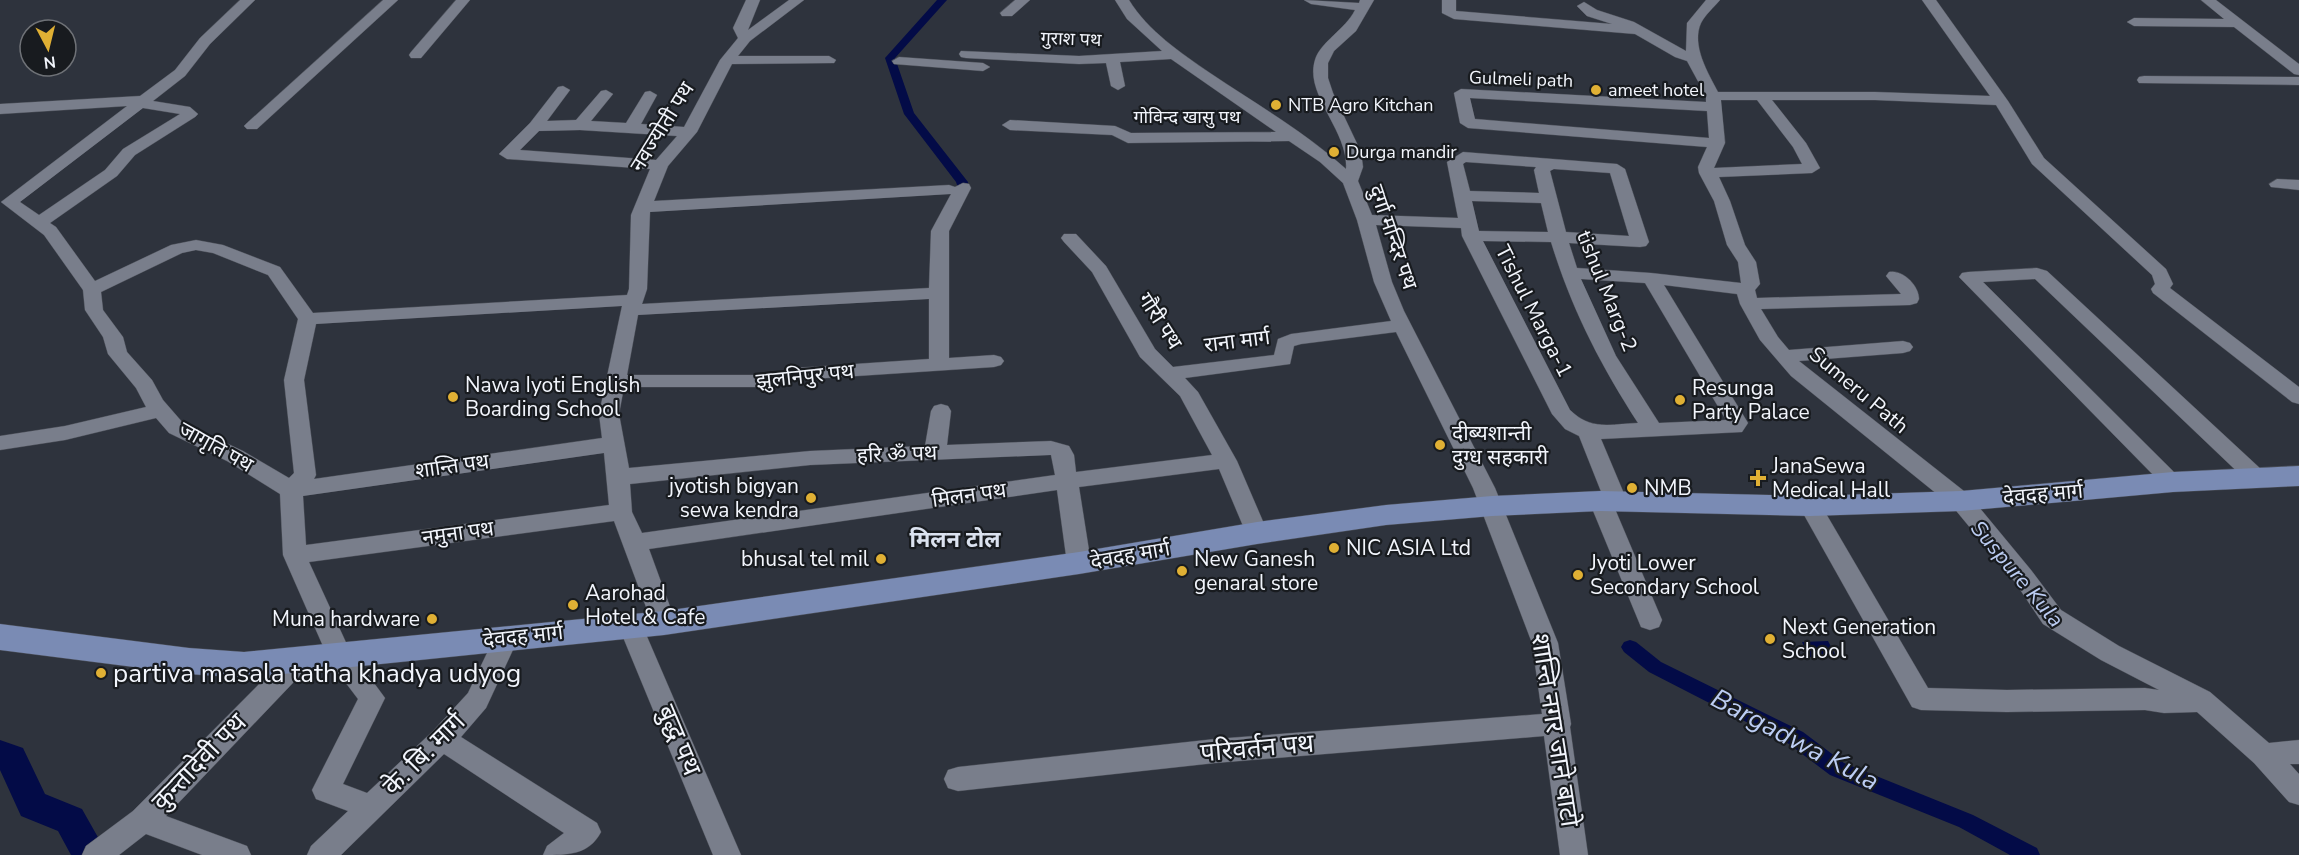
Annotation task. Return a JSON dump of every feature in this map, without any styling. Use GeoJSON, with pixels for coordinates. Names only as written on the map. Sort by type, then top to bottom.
{"type":"FeatureCollection","features":[{"type":"Feature","properties":{"kind":"main road","name":"देवदह मार्ग"},"geometry":{"type":"LineString","coordinates":[[0,637],[214,664],[244,665],[664,623],[1079,563],[1257,533],[1386,515],[1492,506],[1607,501],[1810,506],[1961,501],[2173,482],[2255,476],[2299,476]]}},
{"type":"Feature","properties":{"kind":"street"},"geometry":{"type":"LineString","coordinates":[[142,101],[180,73],[205,41],[248,0]]}},
{"type":"Feature","properties":{"kind":"street"},"geometry":{"type":"LineString","coordinates":[[252,126],[391,0]]}},
{"type":"Feature","properties":{"kind":"street"},"geometry":{"type":"LineString","coordinates":[[416,55],[463,0]]}},
{"type":"Feature","properties":{"kind":"street"},"geometry":{"type":"LineString","coordinates":[[745,38],[740,28],[753,0]]}},
{"type":"Feature","properties":{"kind":"street","name":"नवज्योती पथ"},"geometry":{"type":"LineString","coordinates":[[664,623],[635,543],[621,512],[620,477],[609,414],[632,305],[638,289],[638,228],[643,207],[660,165],[689,132],[727,60],[745,38],[797,0]]}},
{"type":"Feature","properties":{"kind":"street"},"geometry":{"type":"LineString","coordinates":[[1007,13],[1023,0]]}},
{"type":"Feature","properties":{"kind":"street","name":"दुर्गा मन्दिर पथ"},"geometry":{"type":"LineString","coordinates":[[1122,0],[1132,16],[1174,55],[1294,136],[1326,159],[1350,181],[1366,220],[1383,282],[1402,326],[1492,506]]}},
{"type":"Feature","properties":{"kind":"street"},"geometry":{"type":"LineString","coordinates":[[1311,0],[1365,4],[1358,18],[1345,35],[1328,49],[1320,64],[1320,73],[1329,104],[1348,137],[1354,158],[1355,170],[1350,181]]}},
{"type":"Feature","properties":{"kind":"street"},"geometry":{"type":"LineString","coordinates":[[1449,0],[1449,13],[1454,15],[1638,30]]}},
{"type":"Feature","properties":{"kind":"street"},"geometry":{"type":"LineString","coordinates":[[1713,0],[1694,23],[1693,58],[1713,101],[1717,143],[1707,162],[1707,173],[1722,201],[1736,245],[1747,262],[1751,284],[1747,297]]}},
{"type":"Feature","properties":{"kind":"street"},"geometry":{"type":"LineString","coordinates":[[1929,0],[2001,100],[2038,161],[2160,273],[2163,284],[2160,289],[2299,397]]}},
{"type":"Feature","properties":{"kind":"street"},"geometry":{"type":"LineString","coordinates":[[2208,0],[2237,23],[2294,60],[2299,70]]}},
{"type":"Feature","properties":{"kind":"street"},"geometry":{"type":"LineString","coordinates":[[1584,6],[1592,13],[1638,30],[1680,54],[1693,58]]}},
{"type":"Feature","properties":{"kind":"street"},"geometry":{"type":"LineString","coordinates":[[2134,22],[2237,23]]}},
{"type":"Feature","properties":{"kind":"street","name":"गुराश पथ"},"geometry":{"type":"LineString","coordinates":[[966,54],[1112,60],[1174,55]]}},
{"type":"Feature","properties":{"kind":"street"},"geometry":{"type":"LineString","coordinates":[[899,62],[994,68],[1001,56]]}},
{"type":"Feature","properties":{"kind":"street"},"geometry":{"type":"LineString","coordinates":[[727,60],[829,60]]}},
{"type":"Feature","properties":{"kind":"street"},"geometry":{"type":"LineString","coordinates":[[1112,60],[1118,86]]}},
{"type":"Feature","properties":{"kind":"street"},"geometry":{"type":"LineString","coordinates":[[2144,80],[2299,81]]}},
{"type":"Feature","properties":{"kind":"street"},"geometry":{"type":"LineString","coordinates":[[563,90],[535,126],[507,154],[660,165]]}},
{"type":"Feature","properties":{"kind":"street","name":"Gulmeli path"},"geometry":{"type":"LineString","coordinates":[[1717,143],[1555,150],[1468,123],[1461,93],[1553,98],[1713,101],[1760,95],[2001,100]]}},
{"type":"Feature","properties":{"kind":"street"},"geometry":{"type":"LineString","coordinates":[[580,125],[606,94]]}},
{"type":"Feature","properties":{"kind":"street"},"geometry":{"type":"LineString","coordinates":[[632,127],[650,95]]}},
{"type":"Feature","properties":{"kind":"street"},"geometry":{"type":"LineString","coordinates":[[1707,173],[1812,168],[1800,146],[1760,95]]}},
{"type":"Feature","properties":{"kind":"street"},"geometry":{"type":"LineString","coordinates":[[1366,220],[1640,242],[1617,169],[1555,150],[1553,98]]}},
{"type":"Feature","properties":{"kind":"street"},"geometry":{"type":"LineString","coordinates":[[0,109],[142,101],[185,110],[190,114],[129,152],[111,173],[41,222]]}},
{"type":"Feature","properties":{"kind":"street","name":"जागृति पथ"},"geometry":{"type":"LineString","coordinates":[[142,101],[9,202],[41,222],[50,231],[92,290],[94,309],[113,337],[118,354],[145,385],[154,403],[176,428],[235,456],[291,490]]}},
{"type":"Feature","properties":{"kind":"street","name":"गोविन्द खासु पथ"},"geometry":{"type":"LineString","coordinates":[[1010,125],[1115,131],[1128,138],[1294,136]]}},
{"type":"Feature","properties":{"kind":"street"},"geometry":{"type":"LineString","coordinates":[[535,126],[632,127],[689,132]]}},
{"type":"Feature","properties":{"kind":"street","name":"Tishul Marga-1"},"geometry":{"type":"LineString","coordinates":[[1555,150],[1463,157],[1455,162],[1470,230],[1562,414],[1572,424],[1588,432]]}},
{"type":"Feature","properties":{"kind":"street","name":"tishul Marg-2"},"geometry":{"type":"LineString","coordinates":[[1555,150],[1542,170],[1548,198],[1571,273],[1601,346],[1652,428]]}},
{"type":"Feature","properties":{"kind":"street"},"geometry":{"type":"LineString","coordinates":[[2277,184],[2299,185]]}},
{"type":"Feature","properties":{"kind":"street"},"geometry":{"type":"LineString","coordinates":[[643,207],[956,189],[940,231],[939,365]]}},
{"type":"Feature","properties":{"kind":"street"},"geometry":{"type":"LineString","coordinates":[[1461,196],[1548,198]]}},
{"type":"Feature","properties":{"kind":"street","name":"गौरी पथ"},"geometry":{"type":"LineString","coordinates":[[1070,238],[1100,270],[1147,353],[1188,392],[1226,461]]}},
{"type":"Feature","properties":{"kind":"street"},"geometry":{"type":"LineString","coordinates":[[92,290],[177,249],[196,245],[217,249],[274,271],[308,319],[294,380],[305,475],[291,490],[295,555],[339,655],[372,698],[326,790],[370,807]]}},
{"type":"Feature","properties":{"kind":"street"},"geometry":{"type":"LineString","coordinates":[[1571,273],[1651,278],[1747,297],[1910,299],[1910,293],[1895,276]]}},
{"type":"Feature","properties":{"kind":"street"},"geometry":{"type":"LineString","coordinates":[[2173,482],[1968,278],[2037,273],[2041,275],[2255,476]]}},
{"type":"Feature","properties":{"kind":"street"},"geometry":{"type":"LineString","coordinates":[[1650,620],[1607,501],[1614,496],[1588,432],[1652,428],[1735,427],[1738,423],[1651,278]]}},
{"type":"Feature","properties":{"kind":"street"},"geometry":{"type":"LineString","coordinates":[[308,319],[938,293]]}},
{"type":"Feature","properties":{"kind":"street","name":"Sumeru Path"},"geometry":{"type":"LineString","coordinates":[[1747,297],[1770,340],[1798,372],[1961,501],[2011,560],[2052,617],[2110,653],[2201,700],[2264,755],[2299,794]]}},
{"type":"Feature","properties":{"kind":"street","name":"राना मार्ग"},"geometry":{"type":"LineString","coordinates":[[1168,374],[1283,360],[1285,343],[1298,338],[1402,326]]}},
{"type":"Feature","properties":{"kind":"street"},"geometry":{"type":"LineString","coordinates":[[1786,356],[1903,347]]}},
{"type":"Feature","properties":{"kind":"street","name":"झुलनिपुर पथ"},"geometry":{"type":"LineString","coordinates":[[615,381],[765,381],[796,374],[994,361]]}},
{"type":"Feature","properties":{"kind":"street"},"geometry":{"type":"LineString","coordinates":[[0,443],[65,433],[161,410]]}},
{"type":"Feature","properties":{"kind":"street"},"geometry":{"type":"LineString","coordinates":[[935,453],[941,411]]}},
{"type":"Feature","properties":{"kind":"street","name":"शान्ति पथ"},"geometry":{"type":"LineString","coordinates":[[291,490],[614,444]]}},
{"type":"Feature","properties":{"kind":"street","name":"हरि ॐ पथ"},"geometry":{"type":"LineString","coordinates":[[620,477],[810,458],[1051,448],[1061,451],[1063,455],[1079,563]]}},
{"type":"Feature","properties":{"kind":"street"},"geometry":{"type":"LineString","coordinates":[[1226,461],[1257,533]]}},
{"type":"Feature","properties":{"kind":"street","name":"मिलन पथ"},"geometry":{"type":"LineString","coordinates":[[635,543],[1066,481],[1226,461]]}},
{"type":"Feature","properties":{"kind":"street","name":"शान्ति नगर जाने बाटो"},"geometry":{"type":"LineString","coordinates":[[1492,506],[1545,643],[1558,724],[1574,855]]}},
{"type":"Feature","properties":{"kind":"street"},"geometry":{"type":"LineString","coordinates":[[1810,506],[1921,699],[2007,701],[2145,699],[2164,702],[2201,700]]}},
{"type":"Feature","properties":{"kind":"street","name":"नमुना पथ"},"geometry":{"type":"LineString","coordinates":[[295,555],[621,512]]}},
{"type":"Feature","properties":{"kind":"street","name":"बुद्ध पथ"},"geometry":{"type":"LineString","coordinates":[[630,625],[727,855]]}},
{"type":"Feature","properties":{"kind":"street","name":"के. बि. मार्ग"},"geometry":{"type":"LineString","coordinates":[[321,855],[442,739],[477,700],[506,639]]}},
{"type":"Feature","properties":{"kind":"street","name":"कुन्तादेवी पथ"},"geometry":{"type":"LineString","coordinates":[[237,855],[143,820],[300,659]]}},
{"type":"Feature","properties":{"kind":"street","name":"परिवर्तन पथ"},"geometry":{"type":"LineString","coordinates":[[958,779],[1215,751],[1558,724]]}},
{"type":"Feature","properties":{"kind":"street"},"geometry":{"type":"LineString","coordinates":[[442,739],[587,832],[557,855]]}},
{"type":"Feature","properties":{"kind":"street"},"geometry":{"type":"LineString","coordinates":[[2264,755],[2299,752]]}},
{"type":"Feature","properties":{"kind":"street"},"geometry":{"type":"LineString","coordinates":[[96,855],[143,820]]}},
{"type":"Feature","properties":{"kind":"shaded area"},"geometry":{"type":"Polygon","coordinates":[[[1828,641],[1836,656],[1809,657],[1802,642],[1828,641]]]}},
{"type":"Feature","properties":{"kind":"waterway"},"geometry":{"type":"LineString","coordinates":[[942,0],[890,58],[909,114],[962,182],[963,188]]}},
{"type":"Feature","properties":{"kind":"waterway","name":"Bargadwa Kula"},"geometry":{"type":"LineString","coordinates":[[1630,647],[1655,667],[1796,738],[1837,769],[1966,821],[2030,855]]}},
{"type":"Feature","properties":{"kind":"waterway"},"geometry":{"type":"LineString","coordinates":[[0,754],[11,758],[33,805],[70,820],[90,855]]}},
{"type":"Feature","properties":{"kind":"place","name":"ameet hotel"},"geometry":{"type":"Point","coordinates":[1596,90]}},
{"type":"Feature","properties":{"kind":"place","name":"NTB Agro Kitchan"},"geometry":{"type":"Point","coordinates":[1276,105]}},
{"type":"Feature","properties":{"kind":"place","name":"Durga mandir"},"geometry":{"type":"Point","coordinates":[1334,152]}},
{"type":"Feature","properties":{"kind":"place","name":"Nawa Iyoti English Boarding School"},"geometry":{"type":"Point","coordinates":[453,397]}},
{"type":"Feature","properties":{"kind":"place","name":"Resunga Party Palace"},"geometry":{"type":"Point","coordinates":[1680,400]}},
{"type":"Feature","properties":{"kind":"place","name":"दीब्यशान्ती दुग्ध सहकारी"},"geometry":{"type":"Point","coordinates":[1440,445]}},
{"type":"Feature","properties":{"kind":"place","name":"JanaSewa Medical Hall"},"geometry":{"type":"Point","coordinates":[1758,478]}},
{"type":"Feature","properties":{"kind":"place","name":"NMB"},"geometry":{"type":"Point","coordinates":[1632,488]}},
{"type":"Feature","properties":{"kind":"place","name":"jyotish bigyan sewa kendra"},"geometry":{"type":"Point","coordinates":[811,498]}},
{"type":"Feature","properties":{"kind":"place","name":"NIC ASIA Ltd"},"geometry":{"type":"Point","coordinates":[1334,548]}},
{"type":"Feature","properties":{"kind":"place","name":"bhusal tel mil"},"geometry":{"type":"Point","coordinates":[881,559]}},
{"type":"Feature","properties":{"kind":"place","name":"New Ganesh genaral store"},"geometry":{"type":"Point","coordinates":[1182,571]}},
{"type":"Feature","properties":{"kind":"place","name":"Jyoti Lower Secondary School"},"geometry":{"type":"Point","coordinates":[1578,575]}},
{"type":"Feature","properties":{"kind":"place","name":"Aarohad Hotel & Cafe"},"geometry":{"type":"Point","coordinates":[573,605]}},
{"type":"Feature","properties":{"kind":"place","name":"Muna hardware"},"geometry":{"type":"Point","coordinates":[432,619]}},
{"type":"Feature","properties":{"kind":"place","name":"Next Generation School"},"geometry":{"type":"Point","coordinates":[1770,639]}},
{"type":"Feature","properties":{"kind":"place","name":"partiva masala tatha khadya udyog"},"geometry":{"type":"Point","coordinates":[101,673]}},
{"type":"Feature","properties":{"kind":"district","name":"मिलन टोल"},"geometry":{"type":"Point","coordinates":[955,540]}},
{"type":"Feature","properties":{"kind":"water label","name":"Suspure Kula"},"geometry":{"type":"Point","coordinates":[2017,574]}}]}
